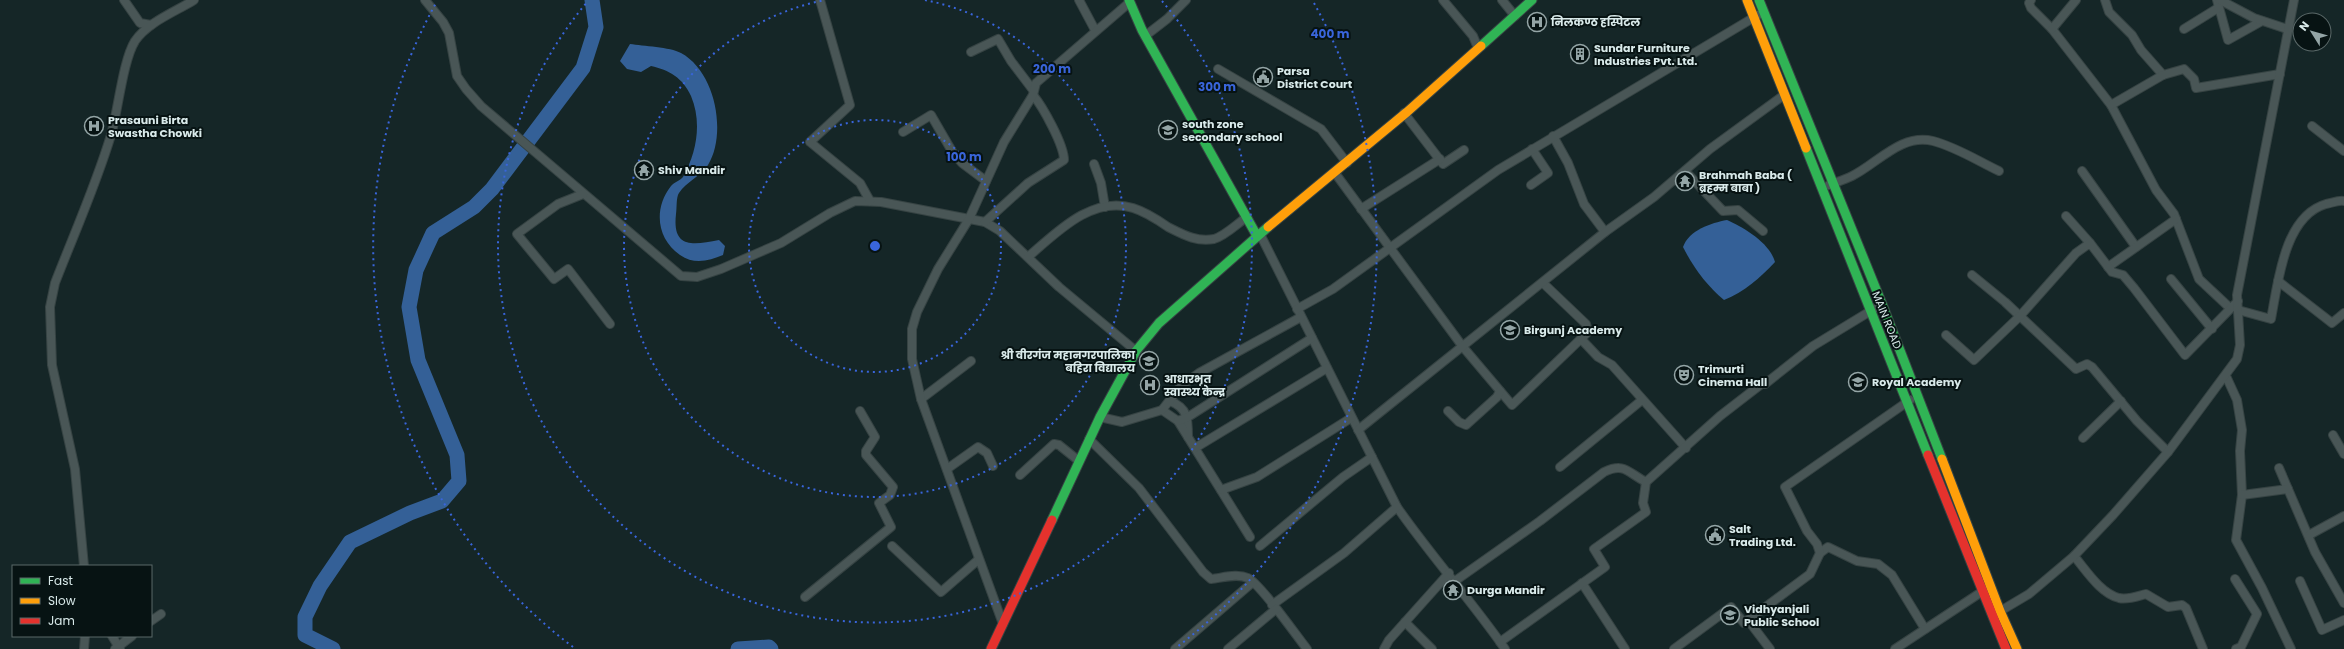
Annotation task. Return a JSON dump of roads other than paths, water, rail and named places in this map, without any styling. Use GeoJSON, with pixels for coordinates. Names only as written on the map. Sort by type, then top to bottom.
{"type":"FeatureCollection","features":[{"type":"Feature","properties":{"kind":"main road"},"geometry":{"type":"LineString","coordinates":[[991,649],[1100,417],[1136,352],[1159,323],[1258,235],[1335,173],[1532,0]]}},
{"type":"Feature","properties":{"kind":"main road","name":"MAIN ROAD"},"geometry":{"type":"LineString","coordinates":[[1747,0],[1907,403],[1987,589]]}},
{"type":"Feature","properties":{"kind":"main road","name":"MAIN ROAD"},"geometry":{"type":"LineString","coordinates":[[1759,0],[1834,183],[1918,395],[1996,613],[2006,649]]}},
{"type":"Feature","properties":{"kind":"main road"},"geometry":{"type":"LineString","coordinates":[[1130,1],[1146,36],[1258,235]]}},
{"type":"Feature","properties":{"kind":"main road","name":"MAIN ROAD"},"geometry":{"type":"LineString","coordinates":[[1996,613],[2017,649]]}},
{"type":"Feature","properties":{"kind":"street"},"geometry":{"type":"LineString","coordinates":[[124,0],[140,23],[151,25]]}},
{"type":"Feature","properties":{"kind":"street"},"geometry":{"type":"LineString","coordinates":[[84,565],[75,469],[52,365],[50,307],[55,283],[110,137],[118,110],[128,55],[136,40],[151,25],[194,0]]}},
{"type":"Feature","properties":{"kind":"street"},"geometry":{"type":"LineString","coordinates":[[425,0],[443,22],[449,33],[457,76],[481,106],[681,276],[697,277],[721,269],[780,243],[830,213],[855,201],[881,202],[985,222],[1000,231],[1059,287],[1136,352]]}},
{"type":"Feature","properties":{"kind":"street"},"geometry":{"type":"LineString","coordinates":[[820,0],[850,105],[810,142],[860,182],[870,201]]}},
{"type":"Feature","properties":{"kind":"street"},"geometry":{"type":"LineString","coordinates":[[1079,0],[1095,30]]}},
{"type":"Feature","properties":{"kind":"street"},"geometry":{"type":"LineString","coordinates":[[1146,36],[1167,19],[1186,0]]}},
{"type":"Feature","properties":{"kind":"street"},"geometry":{"type":"LineString","coordinates":[[1444,0],[1473,36],[1478,48]]}},
{"type":"Feature","properties":{"kind":"street"},"geometry":{"type":"LineString","coordinates":[[1502,0],[1515,16]]}},
{"type":"Feature","properties":{"kind":"street"},"geometry":{"type":"LineString","coordinates":[[2031,0],[2029,3],[2030,8],[2052,29],[2111,105],[2156,190],[2176,219],[2199,279],[2235,306],[2272,320],[2278,281],[2289,242],[2306,215],[2316,207],[2344,201]]}},
{"type":"Feature","properties":{"kind":"street"},"geometry":{"type":"LineString","coordinates":[[2052,29],[2076,0]]}},
{"type":"Feature","properties":{"kind":"street"},"geometry":{"type":"LineString","coordinates":[[2105,0],[2109,12],[2132,34],[2141,50],[2163,75]]}},
{"type":"Feature","properties":{"kind":"street"},"geometry":{"type":"LineString","coordinates":[[1996,613],[2029,594],[2074,556],[2114,515],[2168,452],[2195,414],[2226,376],[2237,359],[2240,345],[2235,306],[2280,74],[2287,29],[2294,0]]}},
{"type":"Feature","properties":{"kind":"street"},"geometry":{"type":"LineString","coordinates":[[1003,624],[978,560],[921,399],[912,359],[912,329],[917,312],[938,269],[969,219],[1004,142],[1033,93],[1036,83],[1130,1]]}},
{"type":"Feature","properties":{"kind":"street"},"geometry":{"type":"LineString","coordinates":[[2218,3],[2262,21],[2287,29]]}},
{"type":"Feature","properties":{"kind":"street"},"geometry":{"type":"LineString","coordinates":[[2218,3],[2228,40],[2262,21]]}},
{"type":"Feature","properties":{"kind":"street"},"geometry":{"type":"LineString","coordinates":[[2184,29],[2218,3]]}},
{"type":"Feature","properties":{"kind":"street"},"geometry":{"type":"LineString","coordinates":[[1297,309],[1333,289],[1498,170],[1764,11]]}},
{"type":"Feature","properties":{"kind":"street"},"geometry":{"type":"LineString","coordinates":[[971,52],[998,39],[1050,121],[1063,151],[1064,160],[1028,183],[985,222]]}},
{"type":"Feature","properties":{"kind":"street"},"geometry":{"type":"LineString","coordinates":[[1218,68],[1321,129],[1346,163]]}},
{"type":"Feature","properties":{"kind":"street"},"geometry":{"type":"LineString","coordinates":[[2111,105],[2163,75],[2184,69],[2194,79],[2196,88],[2280,74]]}},
{"type":"Feature","properties":{"kind":"street"},"geometry":{"type":"LineString","coordinates":[[1358,430],[1464,347],[1605,232],[1654,197],[1710,149],[1784,96]]}},
{"type":"Feature","properties":{"kind":"street"},"geometry":{"type":"LineString","coordinates":[[1404,113],[1443,164],[1464,150]]}},
{"type":"Feature","properties":{"kind":"street"},"geometry":{"type":"LineString","coordinates":[[903,132],[931,115],[953,153],[962,164],[986,181]]}},
{"type":"Feature","properties":{"kind":"street"},"geometry":{"type":"LineString","coordinates":[[2312,126],[2344,151]]}},
{"type":"Feature","properties":{"kind":"street"},"geometry":{"type":"LineString","coordinates":[[1553,136],[1568,163],[1584,204],[1605,232]]}},
{"type":"Feature","properties":{"kind":"street"},"geometry":{"type":"LineString","coordinates":[[1822,187],[1852,176],[1902,143],[1913,140],[1931,140],[1950,147],[1999,171]]}},
{"type":"Feature","properties":{"kind":"street"},"geometry":{"type":"LineString","coordinates":[[1532,149],[1548,173],[1532,184]]}},
{"type":"Feature","properties":{"kind":"street"},"geometry":{"type":"LineString","coordinates":[[1361,209],[1440,159]]}},
{"type":"Feature","properties":{"kind":"street"},"geometry":{"type":"LineString","coordinates":[[1094,164],[1101,183],[1106,207]]}},
{"type":"Feature","properties":{"kind":"street"},"geometry":{"type":"LineString","coordinates":[[1685,171],[1723,210],[1738,210],[1763,231]]}},
{"type":"Feature","properties":{"kind":"street"},"geometry":{"type":"LineString","coordinates":[[2082,171],[2136,247]]}},
{"type":"Feature","properties":{"kind":"street"},"geometry":{"type":"LineString","coordinates":[[1335,173],[1464,347],[1512,406],[1582,340],[1588,332],[1586,324],[1543,283]]}},
{"type":"Feature","properties":{"kind":"street"},"geometry":{"type":"LineString","coordinates":[[583,194],[558,204],[517,234],[554,280],[568,269],[610,324]]}},
{"type":"Feature","properties":{"kind":"street"},"geometry":{"type":"LineString","coordinates":[[1028,257],[1063,225],[1082,215],[1106,207],[1133,208],[1187,238],[1202,240],[1216,238],[1247,217]]}},
{"type":"Feature","properties":{"kind":"street"},"geometry":{"type":"LineString","coordinates":[[2066,216],[2090,243],[2112,272],[2123,275],[2185,355],[2235,306]]}},
{"type":"Feature","properties":{"kind":"street"},"geometry":{"type":"LineString","coordinates":[[2108,267],[2176,219]]}},
{"type":"Feature","properties":{"kind":"street"},"geometry":{"type":"LineString","coordinates":[[1258,235],[1312,338],[1397,507],[1418,538],[1449,573],[1503,645],[1582,583],[1605,567],[1594,549],[1646,512],[1643,503],[1646,482],[1686,448],[1720,416],[1764,382],[1766,384],[1813,346],[1882,304]]}},
{"type":"Feature","properties":{"kind":"street"},"geometry":{"type":"LineString","coordinates":[[1946,335],[1974,360],[2020,316],[2062,267],[2076,253],[2090,243]]}},
{"type":"Feature","properties":{"kind":"street"},"geometry":{"type":"LineString","coordinates":[[1972,275],[2020,316],[2076,369],[2087,364],[2092,367],[2168,452]]}},
{"type":"Feature","properties":{"kind":"street"},"geometry":{"type":"LineString","coordinates":[[2171,279],[2212,328]]}},
{"type":"Feature","properties":{"kind":"street"},"geometry":{"type":"LineString","coordinates":[[2278,281],[2332,323],[2344,313]]}},
{"type":"Feature","properties":{"kind":"street"},"geometry":{"type":"LineString","coordinates":[[1100,417],[1122,422],[1162,410],[1180,387],[1199,373],[1301,317]]}},
{"type":"Feature","properties":{"kind":"street"},"geometry":{"type":"LineString","coordinates":[[1178,421],[1188,417],[1312,338]]}},
{"type":"Feature","properties":{"kind":"street"},"geometry":{"type":"LineString","coordinates":[[1582,340],[1598,357],[1612,366],[1686,448]]}},
{"type":"Feature","properties":{"kind":"street"},"geometry":{"type":"LineString","coordinates":[[921,399],[971,361]]}},
{"type":"Feature","properties":{"kind":"street"},"geometry":{"type":"LineString","coordinates":[[1195,448],[1327,368]]}},
{"type":"Feature","properties":{"kind":"street"},"geometry":{"type":"LineString","coordinates":[[2226,376],[2232,387],[2241,415],[2242,430],[2240,451],[2242,495],[2236,540],[2256,577],[2290,649]]}},
{"type":"Feature","properties":{"kind":"street"},"geometry":{"type":"LineString","coordinates":[[1448,411],[1459,422],[1466,425],[1497,397],[1500,391]]}},
{"type":"Feature","properties":{"kind":"street"},"geometry":{"type":"LineString","coordinates":[[1820,553],[1817,544],[1807,531],[1785,487],[1918,395]]}},
{"type":"Feature","properties":{"kind":"street"},"geometry":{"type":"LineString","coordinates":[[1560,467],[1642,400]]}},
{"type":"Feature","properties":{"kind":"street"},"geometry":{"type":"LineString","coordinates":[[1170,401],[1180,405],[1188,417],[1188,437]]}},
{"type":"Feature","properties":{"kind":"street"},"geometry":{"type":"LineString","coordinates":[[2083,438],[2121,401]]}},
{"type":"Feature","properties":{"kind":"street"},"geometry":{"type":"LineString","coordinates":[[1162,410],[1178,421],[1250,537]]}},
{"type":"Feature","properties":{"kind":"street"},"geometry":{"type":"LineString","coordinates":[[805,597],[892,527],[879,503],[890,495],[893,487],[866,455],[866,451],[875,438],[860,411]]}},
{"type":"Feature","properties":{"kind":"street"},"geometry":{"type":"LineString","coordinates":[[1221,490],[1257,477],[1351,418]]}},
{"type":"Feature","properties":{"kind":"street"},"geometry":{"type":"LineString","coordinates":[[2333,435],[2344,454]]}},
{"type":"Feature","properties":{"kind":"street"},"geometry":{"type":"LineString","coordinates":[[1089,439],[1139,488],[1203,572],[1211,579],[1238,576],[1248,578],[1308,649]]}},
{"type":"Feature","properties":{"kind":"street"},"geometry":{"type":"LineString","coordinates":[[1020,475],[1054,444],[1059,445],[1079,461]]}},
{"type":"Feature","properties":{"kind":"street"},"geometry":{"type":"LineString","coordinates":[[947,469],[978,447],[987,453],[993,466]]}},
{"type":"Feature","properties":{"kind":"street"},"geometry":{"type":"LineString","coordinates":[[1260,546],[1343,477],[1372,457]]}},
{"type":"Feature","properties":{"kind":"street"},"geometry":{"type":"LineString","coordinates":[[1455,581],[1540,522],[1604,472],[1615,467],[1623,467],[1646,482]]}},
{"type":"Feature","properties":{"kind":"street"},"geometry":{"type":"LineString","coordinates":[[2279,468],[2309,535],[2314,552],[2344,603]]}},
{"type":"Feature","properties":{"kind":"street"},"geometry":{"type":"LineString","coordinates":[[2242,495],[2288,489]]}},
{"type":"Feature","properties":{"kind":"street"},"geometry":{"type":"LineString","coordinates":[[1228,649],[1274,607],[1344,552],[1397,507]]}},
{"type":"Feature","properties":{"kind":"street"},"geometry":{"type":"LineString","coordinates":[[2309,535],[2344,516]]}},
{"type":"Feature","properties":{"kind":"street"},"geometry":{"type":"LineString","coordinates":[[892,546],[941,592],[978,560]]}},
{"type":"Feature","properties":{"kind":"street"},"geometry":{"type":"LineString","coordinates":[[1674,649],[1731,607],[1744,623],[1810,574],[1820,553],[1828,547],[1857,561],[1878,564],[1892,575],[1925,629]]}},
{"type":"Feature","properties":{"kind":"street"},"geometry":{"type":"LineString","coordinates":[[2074,556],[2098,584],[2118,598],[2133,598],[2146,594],[2168,607],[2182,605],[2186,608],[2203,649]]}},
{"type":"Feature","properties":{"kind":"street"},"geometry":{"type":"LineString","coordinates":[[1384,649],[1389,640],[1449,573]]}},
{"type":"Feature","properties":{"kind":"street"},"geometry":{"type":"LineString","coordinates":[[2235,579],[2256,614],[2240,648]]}},
{"type":"Feature","properties":{"kind":"street"},"geometry":{"type":"LineString","coordinates":[[2300,581],[2322,630],[2344,620]]}},
{"type":"Feature","properties":{"kind":"street"},"geometry":{"type":"LineString","coordinates":[[1175,649],[1252,582]]}},
{"type":"Feature","properties":{"kind":"street"},"geometry":{"type":"LineString","coordinates":[[1582,583],[1625,649]]}},
{"type":"Feature","properties":{"kind":"street"},"geometry":{"type":"LineString","coordinates":[[1895,649],[1987,589]]}},
{"type":"Feature","properties":{"kind":"street"},"geometry":{"type":"LineString","coordinates":[[152,620],[161,614]]}},
{"type":"Feature","properties":{"kind":"street"},"geometry":{"type":"LineString","coordinates":[[1748,620],[1770,649]]}},
{"type":"Feature","properties":{"kind":"street"},"geometry":{"type":"LineString","coordinates":[[1405,622],[1432,649]]}},
{"type":"Feature","properties":{"kind":"street"},"geometry":{"type":"LineString","coordinates":[[84,649],[85,637]]}},
{"type":"Feature","properties":{"kind":"street"},"geometry":{"type":"LineString","coordinates":[[112,637],[118,648],[131,637]]}},
{"type":"Feature","properties":{"kind":"water"},"geometry":{"type":"Polygon","coordinates":[[[630,44],[663,48],[681,53],[693,62],[703,74],[710,89],[715,104],[717,121],[717,137],[714,152],[705,169],[682,189],[678,195],[676,225],[677,234],[686,242],[701,243],[719,240],[725,246],[723,255],[702,261],[685,258],[672,248],[666,241],[662,232],[660,214],[662,204],[665,195],[671,186],[683,177],[692,157],[696,137],[696,116],[688,90],[675,76],[664,70],[651,66],[641,72],[627,69],[620,61],[630,44]]]}},
{"type":"Feature","properties":{"kind":"water"},"geometry":{"type":"Polygon","coordinates":[[[1727,220],[1748,231],[1762,242],[1768,248],[1775,262],[1764,274],[1751,284],[1724,300],[1701,276],[1683,247],[1690,236],[1701,228],[1727,220]]]}},
{"type":"Feature","properties":{"kind":"waterway"},"geometry":{"type":"LineString","coordinates":[[333,649],[305,635],[305,617],[320,586],[350,542],[410,513],[442,501],[459,481],[457,455],[418,360],[409,307],[416,270],[433,233],[474,207],[492,189],[583,68],[596,27],[592,0]]}},
{"type":"Feature","properties":{"kind":"waterway"},"geometry":{"type":"LineString","coordinates":[[738,649],[769,647],[771,649]]}},
{"type":"Feature","properties":{"kind":"place","name":"निलकण्ठ हस्पिटल"},"geometry":{"type":"Point","coordinates":[1537,22]}},
{"type":"Feature","properties":{"kind":"place","name":"Sundar Furniture Industries Pvt. Ltd."},"geometry":{"type":"Point","coordinates":[1580,54]}},
{"type":"Feature","properties":{"kind":"place","name":"Parsa District Court"},"geometry":{"type":"Point","coordinates":[1263,77]}},
{"type":"Feature","properties":{"kind":"place","name":"Prasauni Birta Swastha Chowki"},"geometry":{"type":"Point","coordinates":[94,126]}},
{"type":"Feature","properties":{"kind":"place","name":"south zone secondary school"},"geometry":{"type":"Point","coordinates":[1168,130]}},
{"type":"Feature","properties":{"kind":"place","name":"Shiv Mandir"},"geometry":{"type":"Point","coordinates":[644,170]}},
{"type":"Feature","properties":{"kind":"place","name":"Brahmah Baba ( ब्रहम्म बाबा )"},"geometry":{"type":"Point","coordinates":[1685,181]}},
{"type":"Feature","properties":{"kind":"place","name":"Birgunj Academy"},"geometry":{"type":"Point","coordinates":[1510,330]}},
{"type":"Feature","properties":{"kind":"place","name":"श्री वीरगंज महानगरपालिका बहिरा विद्यालय"},"geometry":{"type":"Point","coordinates":[1149,361]}},
{"type":"Feature","properties":{"kind":"place","name":"Trimurti Cinema Hall"},"geometry":{"type":"Point","coordinates":[1684,375]}},
{"type":"Feature","properties":{"kind":"place","name":"Royal Academy"},"geometry":{"type":"Point","coordinates":[1858,382]}},
{"type":"Feature","properties":{"kind":"place","name":"आधारभूत स्वास्थ्य केन्द्र"},"geometry":{"type":"Point","coordinates":[1150,385]}},
{"type":"Feature","properties":{"kind":"place","name":"Salt Trading Ltd."},"geometry":{"type":"Point","coordinates":[1715,535]}},
{"type":"Feature","properties":{"kind":"place","name":"Durga Mandir"},"geometry":{"type":"Point","coordinates":[1453,590]}},
{"type":"Feature","properties":{"kind":"place","name":"Vidhyanjali Public School"},"geometry":{"type":"Point","coordinates":[1730,615]}}]}
